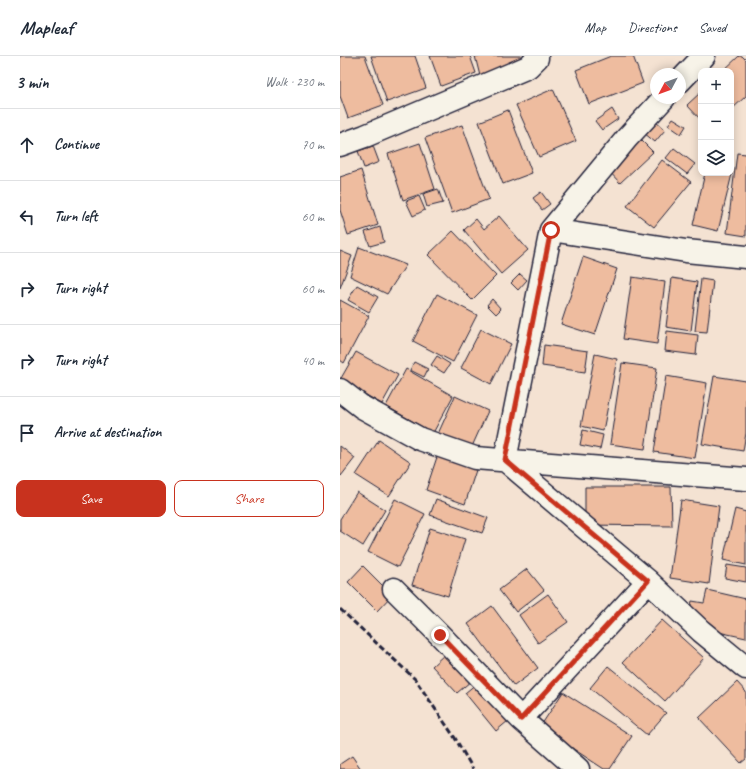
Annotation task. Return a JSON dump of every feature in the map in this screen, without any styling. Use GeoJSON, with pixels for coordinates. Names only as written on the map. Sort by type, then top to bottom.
{"type":"FeatureCollection","features":[{"type":"Feature","properties":{"kind":"street"},"geometry":{"type":"LineString","coordinates":[[341,139],[365,136],[528,67],[537,58],[537,56]]}},
{"type":"Feature","properties":{"kind":"street"},"geometry":{"type":"LineString","coordinates":[[686,75],[704,56]]}},
{"type":"Feature","properties":{"kind":"street"},"geometry":{"type":"LineString","coordinates":[[505,460],[551,230],[627,138],[658,104]]}},
{"type":"Feature","properties":{"kind":"street"},"geometry":{"type":"LineString","coordinates":[[551,230],[686,251],[746,257]]}},
{"type":"Feature","properties":{"kind":"street"},"geometry":{"type":"LineString","coordinates":[[340,390],[362,407],[420,439],[475,458],[746,479]]}},
{"type":"Feature","properties":{"kind":"street"},"geometry":{"type":"LineString","coordinates":[[505,460],[648,581],[701,631],[746,668]]}},
{"type":"Feature","properties":{"kind":"street"},"geometry":{"type":"LineString","coordinates":[[521,719],[648,581]]}},
{"type":"Feature","properties":{"kind":"street"},"geometry":{"type":"LineString","coordinates":[[394,589],[521,719],[578,769]]}},
{"type":"Feature","properties":{"kind":"building"},"geometry":{"type":"Polygon","coordinates":[[[340,56],[365,56],[383,105],[348,118],[340,96],[340,56]]]}},
{"type":"Feature","properties":{"kind":"building"},"geometry":{"type":"Polygon","coordinates":[[[371,56],[415,56],[426,88],[387,102],[371,56]]]}},
{"type":"Feature","properties":{"kind":"building"},"geometry":{"type":"Polygon","coordinates":[[[430,56],[470,56],[476,73],[441,86],[430,56]]]}},
{"type":"Feature","properties":{"kind":"building"},"geometry":{"type":"Polygon","coordinates":[[[475,56],[521,56],[523,63],[480,76],[475,56]]]}},
{"type":"Feature","properties":{"kind":"building"},"geometry":{"type":"Polygon","coordinates":[[[611,56],[633,56],[643,83],[589,104],[576,70],[611,56]]]}},
{"type":"Feature","properties":{"kind":"building"},"geometry":{"type":"Polygon","coordinates":[[[739,56],[742,56],[746,60],[746,96],[734,107],[734,68],[726,68],[739,56]]]}},
{"type":"Feature","properties":{"kind":"building"},"geometry":{"type":"Polygon","coordinates":[[[553,89],[576,141],[539,157],[516,105],[553,89]]]}},
{"type":"Feature","properties":{"kind":"building"},"geometry":{"type":"Polygon","coordinates":[[[698,95],[698,117],[687,105],[698,95]]]}},
{"type":"Feature","properties":{"kind":"building"},"geometry":{"type":"Polygon","coordinates":[[[612,109],[618,119],[602,130],[595,121],[612,109]]]}},
{"type":"Feature","properties":{"kind":"building"},"geometry":{"type":"Polygon","coordinates":[[[508,110],[532,173],[503,184],[479,122],[508,110]]]}},
{"type":"Feature","properties":{"kind":"building"},"geometry":{"type":"Polygon","coordinates":[[[673,118],[686,126],[681,134],[668,125],[673,118]]]}},
{"type":"Feature","properties":{"kind":"building"},"geometry":{"type":"Polygon","coordinates":[[[655,121],[665,130],[655,142],[644,133],[655,121]]]}},
{"type":"Feature","properties":{"kind":"building"},"geometry":{"type":"Polygon","coordinates":[[[462,125],[489,199],[452,213],[425,138],[462,125]]]}},
{"type":"Feature","properties":{"kind":"building"},"geometry":{"type":"Polygon","coordinates":[[[639,138],[653,152],[620,183],[607,169],[639,138]]]}},
{"type":"Feature","properties":{"kind":"building"},"geometry":{"type":"Polygon","coordinates":[[[420,143],[435,189],[403,200],[388,154],[420,143]]]}},
{"type":"Feature","properties":{"kind":"building"},"geometry":{"type":"Polygon","coordinates":[[[373,146],[379,162],[364,168],[358,151],[373,146]]]}},
{"type":"Feature","properties":{"kind":"building"},"geometry":{"type":"Polygon","coordinates":[[[674,148],[695,164],[687,174],[666,158],[674,148]]]}},
{"type":"Feature","properties":{"kind":"building"},"geometry":{"type":"Polygon","coordinates":[[[737,153],[746,154],[746,236],[727,233],[737,153]]]}},
{"type":"Feature","properties":{"kind":"building"},"geometry":{"type":"Polygon","coordinates":[[[662,160],[691,182],[654,227],[627,206],[662,160]]]}},
{"type":"Feature","properties":{"kind":"building"},"geometry":{"type":"Polygon","coordinates":[[[361,170],[378,225],[348,235],[340,210],[340,177],[361,170]]]}},
{"type":"Feature","properties":{"kind":"building"},"geometry":{"type":"Polygon","coordinates":[[[704,176],[732,176],[718,231],[693,225],[704,176]]]}},
{"type":"Feature","properties":{"kind":"building"},"geometry":{"type":"Polygon","coordinates":[[[438,189],[443,203],[427,207],[423,194],[438,189]]]}},
{"type":"Feature","properties":{"kind":"building"},"geometry":{"type":"Polygon","coordinates":[[[541,192],[550,204],[542,210],[533,198],[541,192]]]}},
{"type":"Feature","properties":{"kind":"building"},"geometry":{"type":"Polygon","coordinates":[[[419,196],[425,210],[413,216],[406,201],[419,196]]]}},
{"type":"Feature","properties":{"kind":"building"},"geometry":{"type":"Polygon","coordinates":[[[499,216],[528,250],[501,274],[464,230],[476,219],[484,229],[499,216]]]}},
{"type":"Feature","properties":{"kind":"building"},"geometry":{"type":"Polygon","coordinates":[[[380,227],[384,242],[370,246],[365,232],[380,227]]]}},
{"type":"Feature","properties":{"kind":"building"},"geometry":{"type":"Polygon","coordinates":[[[453,231],[496,276],[472,300],[428,255],[453,231]]]}},
{"type":"Feature","properties":{"kind":"building"},"geometry":{"type":"Polygon","coordinates":[[[359,247],[406,265],[387,294],[350,276],[359,247]]]}},
{"type":"Feature","properties":{"kind":"building"},"geometry":{"type":"Polygon","coordinates":[[[340,251],[352,256],[340,288],[340,251]]]}},
{"type":"Feature","properties":{"kind":"building"},"geometry":{"type":"Polygon","coordinates":[[[583,257],[617,269],[595,335],[561,324],[583,257]]]}},
{"type":"Feature","properties":{"kind":"building"},"geometry":{"type":"Polygon","coordinates":[[[520,274],[527,280],[518,290],[511,283],[520,274]]]}},
{"type":"Feature","properties":{"kind":"building"},"geometry":{"type":"Polygon","coordinates":[[[632,277],[665,282],[657,344],[623,339],[632,277]]]}},
{"type":"Feature","properties":{"kind":"building"},"geometry":{"type":"Polygon","coordinates":[[[672,278],[697,282],[691,331],[666,327],[672,278]]]}},
{"type":"Feature","properties":{"kind":"building"},"geometry":{"type":"Polygon","coordinates":[[[701,279],[713,281],[707,332],[695,331],[701,279]]]}},
{"type":"Feature","properties":{"kind":"building"},"geometry":{"type":"Polygon","coordinates":[[[357,285],[378,297],[369,312],[348,300],[357,285]]]}},
{"type":"Feature","properties":{"kind":"building"},"geometry":{"type":"Polygon","coordinates":[[[437,294],[477,315],[453,362],[413,341],[437,294]]]}},
{"type":"Feature","properties":{"kind":"building"},"geometry":{"type":"Polygon","coordinates":[[[492,299],[501,309],[496,314],[487,305],[492,299]]]}},
{"type":"Feature","properties":{"kind":"building"},"geometry":{"type":"Polygon","coordinates":[[[340,300],[369,316],[344,363],[340,360],[340,300]]]}},
{"type":"Feature","properties":{"kind":"building"},"geometry":{"type":"Polygon","coordinates":[[[481,329],[511,344],[491,384],[461,368],[481,329]]]}},
{"type":"Feature","properties":{"kind":"building"},"geometry":{"type":"Polygon","coordinates":[[[667,331],[698,335],[696,355],[665,351],[667,331]]]}},
{"type":"Feature","properties":{"kind":"building"},"geometry":{"type":"Polygon","coordinates":[[[544,345],[588,351],[585,372],[542,366],[544,345]]]}},
{"type":"Feature","properties":{"kind":"building"},"geometry":{"type":"Polygon","coordinates":[[[356,352],[398,375],[382,404],[340,380],[356,352]]]}},
{"type":"Feature","properties":{"kind":"building"},"geometry":{"type":"Polygon","coordinates":[[[595,354],[617,359],[603,431],[581,426],[595,354]]]}},
{"type":"Feature","properties":{"kind":"building"},"geometry":{"type":"Polygon","coordinates":[[[437,356],[450,364],[444,373],[431,365],[437,356]]]}},
{"type":"Feature","properties":{"kind":"building"},"geometry":{"type":"Polygon","coordinates":[[[414,362],[428,369],[424,377],[410,370],[414,362]]]}},
{"type":"Feature","properties":{"kind":"building"},"geometry":{"type":"Polygon","coordinates":[[[622,363],[657,368],[645,449],[610,444],[622,363]]]}},
{"type":"Feature","properties":{"kind":"building"},"geometry":{"type":"Polygon","coordinates":[[[406,369],[453,396],[433,433],[386,406],[406,369]]]}},
{"type":"Feature","properties":{"kind":"building"},"geometry":{"type":"Polygon","coordinates":[[[666,376],[707,383],[695,458],[654,452],[666,376]]]}},
{"type":"Feature","properties":{"kind":"building"},"geometry":{"type":"Polygon","coordinates":[[[714,376],[746,381],[746,433],[743,451],[702,444],[714,376]]]}},
{"type":"Feature","properties":{"kind":"building"},"geometry":{"type":"Polygon","coordinates":[[[455,396],[488,411],[470,451],[437,436],[455,396]]]}},
{"type":"Feature","properties":{"kind":"building"},"geometry":{"type":"Polygon","coordinates":[[[583,430],[603,435],[600,449],[580,445],[583,430]]]}},
{"type":"Feature","properties":{"kind":"building"},"geometry":{"type":"Polygon","coordinates":[[[379,440],[411,462],[389,496],[356,475],[379,440]]]}},
{"type":"Feature","properties":{"kind":"building"},"geometry":{"type":"Polygon","coordinates":[[[340,446],[355,458],[341,476],[340,475],[340,446]]]}},
{"type":"Feature","properties":{"kind":"building"},"geometry":{"type":"Polygon","coordinates":[[[438,454],[477,467],[465,504],[426,490],[438,454]]]}},
{"type":"Feature","properties":{"kind":"building"},"geometry":{"type":"Polygon","coordinates":[[[585,487],[671,487],[672,526],[585,525],[585,487]]]}},
{"type":"Feature","properties":{"kind":"building"},"geometry":{"type":"Polygon","coordinates":[[[357,492],[385,510],[363,546],[340,531],[340,519],[357,492]]]}},
{"type":"Feature","properties":{"kind":"building"},"geometry":{"type":"Polygon","coordinates":[[[395,499],[425,514],[398,567],[368,552],[395,499]]]}},
{"type":"Feature","properties":{"kind":"building"},"geometry":{"type":"Polygon","coordinates":[[[436,499],[488,518],[482,533],[430,515],[436,499]]]}},
{"type":"Feature","properties":{"kind":"building"},"geometry":{"type":"Polygon","coordinates":[[[681,500],[719,506],[709,584],[670,578],[681,500]]]}},
{"type":"Feature","properties":{"kind":"building"},"geometry":{"type":"Polygon","coordinates":[[[735,509],[746,512],[746,565],[723,560],[735,509]]]}},
{"type":"Feature","properties":{"kind":"building"},"geometry":{"type":"Polygon","coordinates":[[[430,528],[465,539],[448,596],[412,585],[430,528]]]}},
{"type":"Feature","properties":{"kind":"building"},"geometry":{"type":"Polygon","coordinates":[[[727,565],[746,568],[746,582],[725,578],[727,565]]]}},
{"type":"Feature","properties":{"kind":"building"},"geometry":{"type":"Polygon","coordinates":[[[363,566],[392,595],[377,611],[348,582],[363,566]]]}},
{"type":"Feature","properties":{"kind":"building"},"geometry":{"type":"Polygon","coordinates":[[[527,569],[544,590],[516,612],[499,590],[527,569]]]}},
{"type":"Feature","properties":{"kind":"building"},"geometry":{"type":"Polygon","coordinates":[[[707,590],[746,599],[746,638],[700,628],[688,617],[692,601],[704,603],[707,590]]]}},
{"type":"Feature","properties":{"kind":"building"},"geometry":{"type":"Polygon","coordinates":[[[548,594],[568,622],[538,643],[519,615],[548,594]]]}},
{"type":"Feature","properties":{"kind":"building"},"geometry":{"type":"Polygon","coordinates":[[[492,606],[538,668],[514,686],[468,624],[492,606]]]}},
{"type":"Feature","properties":{"kind":"building"},"geometry":{"type":"Polygon","coordinates":[[[662,620],[704,658],[665,701],[623,662],[662,620]]]}},
{"type":"Feature","properties":{"kind":"building"},"geometry":{"type":"Polygon","coordinates":[[[445,654],[471,681],[457,693],[432,666],[445,654]]]}},
{"type":"Feature","properties":{"kind":"building"},"geometry":{"type":"Polygon","coordinates":[[[608,666],[666,713],[647,735],[590,688],[608,666]]]}},
{"type":"Feature","properties":{"kind":"building"},"geometry":{"type":"Polygon","coordinates":[[[737,682],[746,692],[746,759],[741,763],[699,718],[737,682]]]}},
{"type":"Feature","properties":{"kind":"building"},"geometry":{"type":"Polygon","coordinates":[[[477,683],[508,721],[496,731],[465,693],[477,683]]]}},
{"type":"Feature","properties":{"kind":"building"},"geometry":{"type":"Polygon","coordinates":[[[563,692],[632,736],[610,769],[604,769],[540,727],[563,692]]]}},
{"type":"Feature","properties":{"kind":"building"},"geometry":{"type":"Polygon","coordinates":[[[352,756],[361,769],[340,769],[340,764],[352,756]]]}},
{"type":"Feature","properties":{"kind":"railway"},"geometry":{"type":"LineString","coordinates":[[340,609],[415,679],[455,738],[473,769]]}},
{"type":"Feature","properties":{"kind":"route"},"geometry":{"type":"LineString","coordinates":[[440,635],[521,719],[648,581],[505,460],[551,230]]}}]}
